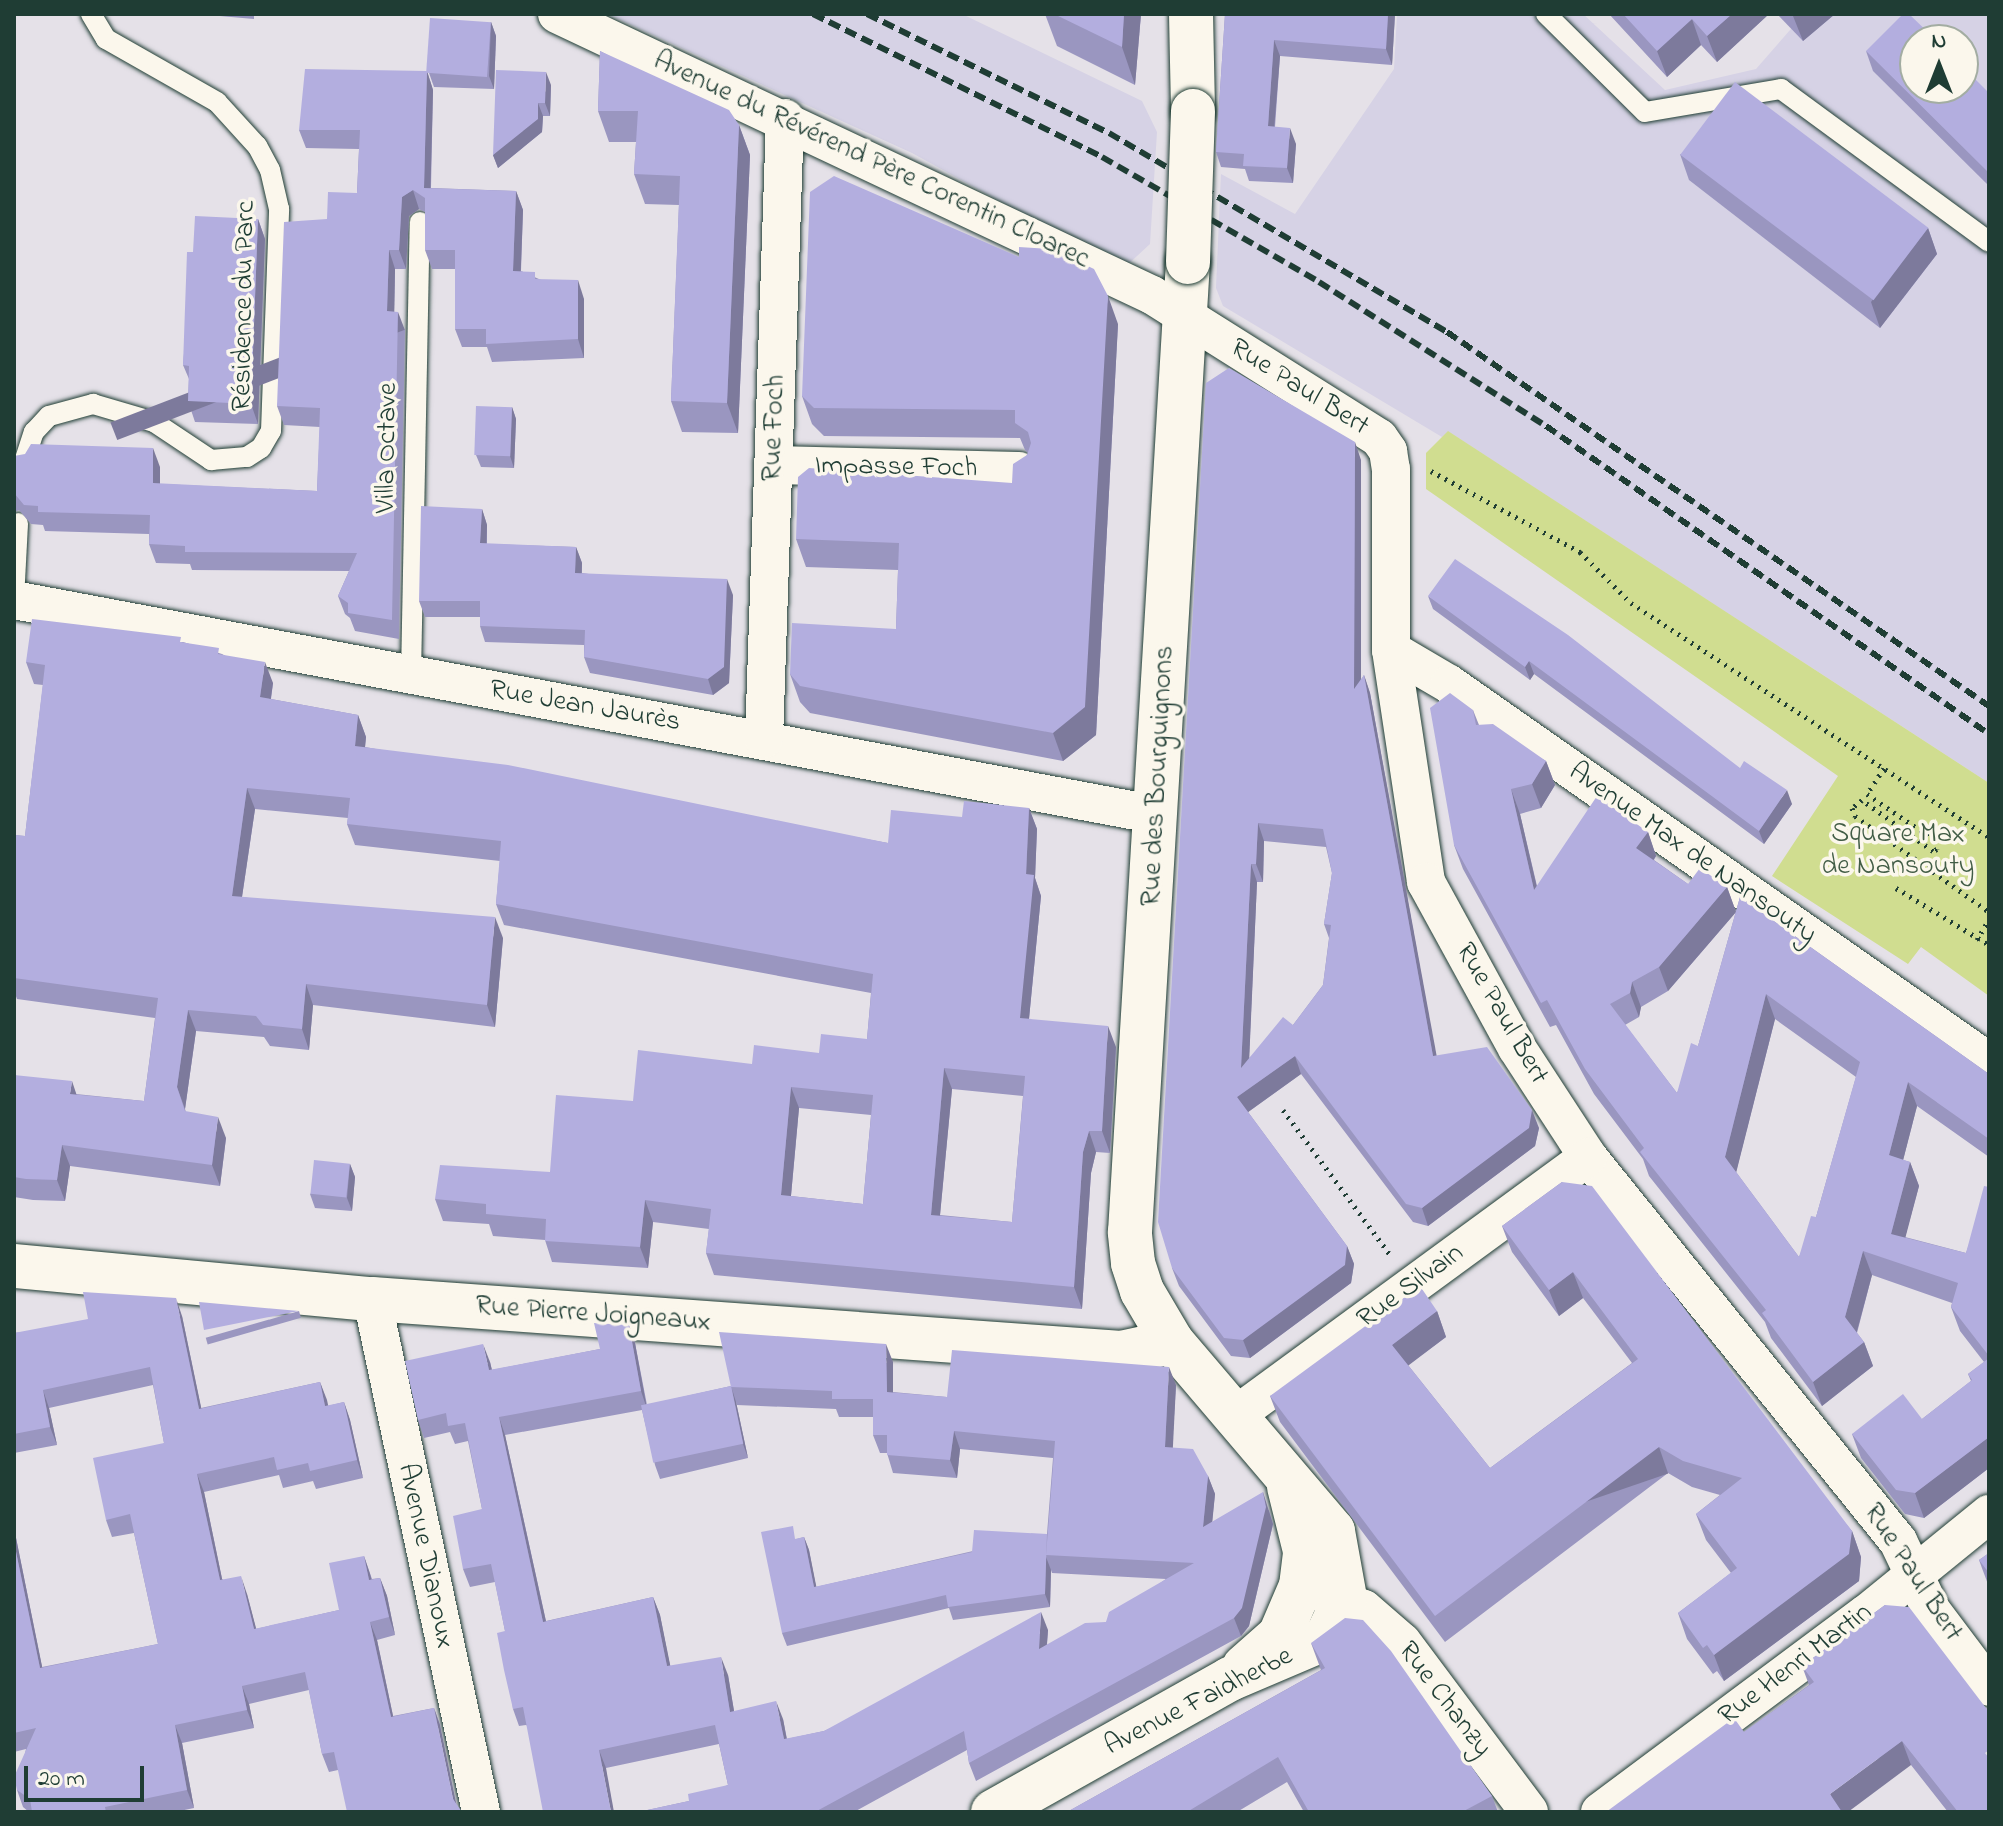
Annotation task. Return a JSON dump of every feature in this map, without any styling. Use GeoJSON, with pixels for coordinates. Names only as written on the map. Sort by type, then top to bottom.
{"type":"FeatureCollection","features":[{"type":"Feature","properties":{"kind":"main road","name":"Rue des Bourguignons"},"geometry":{"type":"LineString","coordinates":[[1191,14],[1193,111],[1188,262],[1130,1232],[1142,1291],[1172,1342],[1289,1486],[1333,1531],[1345,1598]]}},
{"type":"Feature","properties":{"kind":"main road","name":"Rue Pierre Joigneaux"},"geometry":{"type":"LineString","coordinates":[[14,1266],[372,1299],[1121,1353],[1172,1342]]}},
{"type":"Feature","properties":{"kind":"main road","name":"Rue des Bourguignons"},"geometry":{"type":"LineString","coordinates":[[1230,1679],[1280,1635],[1301,1586],[1305,1551],[1289,1486]]}},
{"type":"Feature","properties":{"kind":"main road","name":"Avenue Faidherbe"},"geometry":{"type":"LineString","coordinates":[[993,1812],[1230,1679],[1326,1638],[1345,1598]]}},
{"type":"Feature","properties":{"kind":"street","name":"Avenue du Révérend Père Corentin Cloarec"},"geometry":{"type":"LineString","coordinates":[[557,14],[785,118],[1183,314]]}},
{"type":"Feature","properties":{"kind":"street","name":"Rue Foch"},"geometry":{"type":"LineString","coordinates":[[764,739],[785,118]]}},
{"type":"Feature","properties":{"kind":"street","name":"Rue Paul Bert"},"geometry":{"type":"LineString","coordinates":[[1183,314],[1365,428],[1388,451],[1391,650],[1426,882],[1517,1048],[1588,1157],[1898,1541],[1917,1572],[1931,1610],[1989,1687]]}},
{"type":"Feature","properties":{"kind":"street","name":"Impasse Foch"},"geometry":{"type":"LineString","coordinates":[[774,465],[1019,471]]}},
{"type":"Feature","properties":{"kind":"street","name":"Rue Jean Jaurès"},"geometry":{"type":"LineString","coordinates":[[14,600],[1157,815]]}},
{"type":"Feature","properties":{"kind":"street","name":"Avenue Max de Nansouty"},"geometry":{"type":"LineString","coordinates":[[1391,650],[1449,684],[1989,1062]]}},
{"type":"Feature","properties":{"kind":"street","name":"Rue Silvain"},"geometry":{"type":"LineString","coordinates":[[1233,1417],[1588,1157]]}},
{"type":"Feature","properties":{"kind":"street","name":"Avenue Dianoux"},"geometry":{"type":"LineString","coordinates":[[372,1299],[481,1812]]}},
{"type":"Feature","properties":{"kind":"street","name":"Rue Henri Martin"},"geometry":{"type":"LineString","coordinates":[[1600,1812],[1989,1514]]}},
{"type":"Feature","properties":{"kind":"street","name":"Rue Chanzy"},"geometry":{"type":"LineString","coordinates":[[1301,1586],[1345,1598],[1402,1642],[1529,1812]]}},
{"type":"Feature","properties":{"kind":"lane","name":"Résidence du Parc"},"geometry":{"type":"LineString","coordinates":[[24,462],[34,432],[49,416],[93,404],[154,422],[211,460],[247,457],[261,448],[271,431],[279,209],[270,170],[257,146],[217,102],[106,39],[91,14]]}},
{"type":"Feature","properties":{"kind":"lane"},"geometry":{"type":"LineString","coordinates":[[1546,14],[1645,112],[1781,89],[1989,242]]}},
{"type":"Feature","properties":{"kind":"lane","name":"Villa Octave"},"geometry":{"type":"LineString","coordinates":[[411,676],[420,222]]}},
{"type":"Feature","properties":{"kind":"lane"},"geometry":{"type":"LineString","coordinates":[[14,600],[18,523]]}},
{"type":"Feature","properties":{"kind":"path"},"geometry":{"type":"LineString","coordinates":[[1390,464],[1426,469],[1526,519],[1548,539],[1580,552],[1631,603],[1989,837]]}},
{"type":"Feature","properties":{"kind":"path"},"geometry":{"type":"LineString","coordinates":[[1884,768],[1867,794],[1936,841],[1937,849],[1933,851],[1862,800],[1852,808],[1855,816],[1989,912]]}},
{"type":"Feature","properties":{"kind":"path"},"geometry":{"type":"LineString","coordinates":[[1896,888],[1989,945]]}},
{"type":"Feature","properties":{"kind":"path"},"geometry":{"type":"LineString","coordinates":[[1977,940],[1989,919]]}},
{"type":"Feature","properties":{"kind":"path"},"geometry":{"type":"LineString","coordinates":[[1283,1110],[1413,1286]]}},
{"type":"Feature","properties":{"kind":"shaded area"},"geometry":{"type":"Polygon","coordinates":[[[607,14],[962,14],[1142,101],[1157,132],[1150,244],[1123,269],[912,153],[607,14]]]}},
{"type":"Feature","properties":{"kind":"shaded area"},"geometry":{"type":"Polygon","coordinates":[[[1397,14],[1583,14],[1665,90],[1756,69],[1804,14],[1989,14],[1989,783],[1449,432],[1442,437],[1223,306],[1216,288],[1221,174],[1295,214],[1394,69],[1397,14]]]}},
{"type":"Feature","properties":{"kind":"green space","name":"Square Max de Nansouty"},"geometry":{"type":"Polygon","coordinates":[[[1448,431],[1989,783],[1989,996],[1921,947],[1908,964],[1772,876],[1838,776],[1426,489],[1426,453],[1448,431]]]}},
{"type":"Feature","properties":{"kind":"building"},"geometry":{"type":"Polygon","coordinates":[[[1054,14],[1124,14],[1122,47],[1054,14]]]}},
{"type":"Feature","properties":{"kind":"building"},"geometry":{"type":"Polygon","coordinates":[[[1225,14],[1388,14],[1386,49],[1274,40],[1268,126],[1290,128],[1287,168],[1243,166],[1244,154],[1216,152],[1225,14]]]}},
{"type":"Feature","properties":{"kind":"building"},"geometry":{"type":"Polygon","coordinates":[[[1623,14],[1732,14],[1707,36],[1692,19],[1657,51],[1623,14]]]}},
{"type":"Feature","properties":{"kind":"building"},"geometry":{"type":"Polygon","coordinates":[[[1903,14],[1909,14],[1919,24],[1899,24],[1899,84],[1866,51],[1903,14]]]}},
{"type":"Feature","properties":{"kind":"building"},"geometry":{"type":"Polygon","coordinates":[[[430,18],[491,22],[487,77],[426,73],[430,18]]]}},
{"type":"Feature","properties":{"kind":"building"},"geometry":{"type":"Polygon","coordinates":[[[600,51],[729,110],[739,125],[727,403],[671,401],[680,176],[634,174],[638,111],[598,111],[600,51]]]}},
{"type":"Feature","properties":{"kind":"building"},"geometry":{"type":"Polygon","coordinates":[[[305,69],[427,71],[424,188],[516,191],[513,271],[535,272],[535,279],[578,280],[578,339],[486,344],[486,329],[455,329],[455,250],[425,250],[425,198],[413,190],[402,197],[399,250],[389,250],[387,311],[398,312],[392,620],[348,613],[348,603],[338,596],[357,553],[185,552],[185,546],[149,544],[150,515],[38,512],[38,506],[24,505],[14,493],[14,456],[25,454],[31,444],[153,448],[153,483],[317,491],[320,408],[277,406],[284,222],[327,219],[328,192],[357,193],[360,130],[299,130],[305,69]]]}},
{"type":"Feature","properties":{"kind":"building"},"geometry":{"type":"Polygon","coordinates":[[[496,70],[546,72],[545,103],[538,103],[538,119],[493,155],[496,70]]]}},
{"type":"Feature","properties":{"kind":"building"},"geometry":{"type":"Polygon","coordinates":[[[1735,82],[1928,228],[1874,300],[1680,155],[1735,82]]]}},
{"type":"Feature","properties":{"kind":"building"},"geometry":{"type":"Polygon","coordinates":[[[1979,83],[1989,93],[1989,173],[1919,104],[1979,104],[1979,83]]]}},
{"type":"Feature","properties":{"kind":"building"},"geometry":{"type":"Polygon","coordinates":[[[834,176],[1019,257],[1019,247],[1052,249],[1094,269],[1108,296],[1085,707],[1053,733],[800,686],[790,674],[792,623],[896,629],[899,543],[796,539],[798,477],[809,468],[1012,483],[1013,464],[1027,455],[1031,443],[1028,432],[1015,423],[1015,410],[814,408],[802,396],[810,192],[834,176]]]}},
{"type":"Feature","properties":{"kind":"building"},"geometry":{"type":"Polygon","coordinates":[[[195,216],[258,219],[251,404],[188,401],[189,366],[183,365],[187,252],[193,252],[195,216]]]}},
{"type":"Feature","properties":{"kind":"building"},"geometry":{"type":"Polygon","coordinates":[[[1229,368],[1355,442],[1354,689],[1364,675],[1433,1056],[1487,1047],[1532,1110],[1529,1128],[1422,1208],[1406,1204],[1295,1056],[1237,1097],[1347,1246],[1345,1265],[1243,1340],[1224,1338],[1172,1268],[1158,1222],[1206,383],[1229,368]],[[1258,823],[1256,864],[1251,864],[1241,1068],[1283,1017],[1293,1025],[1323,985],[1331,925],[1324,924],[1332,873],[1323,829],[1258,823]]]}},
{"type":"Feature","properties":{"kind":"building"},"geometry":{"type":"Polygon","coordinates":[[[476,406],[512,407],[510,456],[474,455],[476,406]]]}},
{"type":"Feature","properties":{"kind":"building"},"geometry":{"type":"Polygon","coordinates":[[[421,506],[482,509],[480,543],[576,547],[575,573],[727,579],[724,667],[708,679],[584,657],[585,630],[480,626],[480,601],[419,601],[421,506]]]}},
{"type":"Feature","properties":{"kind":"building"},"geometry":{"type":"Polygon","coordinates":[[[1455,559],[1568,635],[1740,768],[1744,761],[1787,790],[1759,831],[1529,661],[1525,667],[1428,596],[1455,559]]]}},
{"type":"Feature","properties":{"kind":"building"},"geometry":{"type":"Polygon","coordinates":[[[32,619],[181,637],[180,642],[219,648],[218,654],[265,662],[260,697],[358,715],[355,746],[508,765],[888,843],[891,810],[962,817],[964,801],[1029,808],[1026,874],[1034,875],[1020,1018],[1108,1026],[1102,1131],[1089,1131],[1083,1152],[1074,1287],[706,1253],[711,1209],[645,1200],[640,1247],[545,1241],[546,1219],[486,1214],[486,1204],[435,1199],[440,1165],[550,1172],[556,1095],[633,1101],[638,1050],[752,1064],[754,1045],[819,1053],[821,1034],[867,1039],[873,974],[496,904],[501,841],[347,824],[350,798],[247,788],[232,896],[495,917],[487,1005],[306,984],[302,1029],[263,1025],[256,1016],[188,1010],[177,1087],[185,1111],[218,1117],[212,1165],[62,1145],[57,1180],[14,1177],[14,1075],[72,1081],[70,1094],[144,1101],[158,998],[14,978],[14,835],[25,836],[45,665],[26,662],[32,619]],[[944,1068],[931,1215],[1012,1222],[1025,1076],[944,1068]],[[791,1087],[781,1195],[863,1204],[873,1095],[791,1087]]]}},
{"type":"Feature","properties":{"kind":"building"},"geometry":{"type":"Polygon","coordinates":[[[1450,693],[1473,710],[1476,725],[1493,724],[1546,761],[1532,784],[1511,789],[1534,890],[1597,796],[1648,832],[1636,848],[1688,884],[1700,868],[1727,887],[1659,967],[1632,982],[1630,993],[1610,1004],[1677,1093],[1691,1043],[1698,1046],[1740,897],[1989,1074],[1989,1139],[1908,1082],[1889,1155],[1910,1162],[1891,1234],[1966,1253],[1984,1186],[1989,1187],[1989,1356],[1951,1307],[1958,1283],[1863,1251],[1845,1317],[1864,1342],[1813,1382],[1762,1313],[1766,1310],[1640,1152],[1644,1148],[1585,1069],[1547,1000],[1541,1003],[1454,845],[1430,708],[1450,693]],[[1766,994],[1725,1157],[1799,1257],[1811,1216],[1816,1217],[1860,1062],[1766,994]]]}},
{"type":"Feature","properties":{"kind":"building"},"geometry":{"type":"Polygon","coordinates":[[[314,1160],[350,1164],[346,1198],[310,1194],[314,1160]]]}},
{"type":"Feature","properties":{"kind":"building"},"geometry":{"type":"Polygon","coordinates":[[[1562,1182],[1592,1186],[1852,1531],[1849,1554],[1714,1655],[1707,1645],[1703,1648],[1678,1613],[1737,1568],[1696,1514],[1742,1478],[1683,1461],[1659,1447],[1435,1616],[1270,1396],[1420,1286],[1437,1311],[1392,1345],[1490,1468],[1638,1359],[1573,1272],[1549,1290],[1502,1226],[1562,1182]]]}},
{"type":"Feature","properties":{"kind":"building"},"geometry":{"type":"Polygon","coordinates":[[[83,1292],[176,1298],[199,1409],[320,1382],[325,1406],[344,1402],[357,1460],[310,1471],[308,1463],[277,1470],[274,1457],[197,1474],[220,1580],[241,1576],[254,1629],[339,1610],[329,1563],[364,1556],[369,1580],[380,1578],[389,1617],[370,1622],[391,1717],[434,1708],[453,1799],[462,1812],[347,1812],[334,1752],[322,1754],[305,1672],[242,1686],[247,1710],[175,1725],[187,1790],[105,1807],[106,1812],[32,1812],[30,1799],[17,1790],[14,1777],[36,1728],[14,1733],[14,1542],[40,1668],[158,1644],[130,1514],[106,1520],[93,1458],[164,1443],[150,1367],[43,1390],[50,1427],[14,1434],[14,1333],[88,1319],[83,1292]]]}},
{"type":"Feature","properties":{"kind":"building"},"geometry":{"type":"Polygon","coordinates":[[[199,1302],[299,1311],[204,1330],[199,1302]]]}},
{"type":"Feature","properties":{"kind":"building"},"geometry":{"type":"Polygon","coordinates":[[[594,1323],[629,1325],[641,1391],[499,1417],[543,1622],[653,1597],[667,1666],[721,1657],[730,1712],[776,1701],[784,1739],[824,1731],[1041,1612],[1039,1649],[1085,1623],[1106,1622],[1109,1612],[1194,1563],[1046,1555],[1055,1441],[954,1431],[950,1460],[887,1455],[887,1435],[873,1435],[873,1399],[832,1399],[832,1391],[731,1387],[719,1332],[886,1344],[887,1392],[947,1397],[952,1350],[1169,1367],[1165,1447],[1193,1449],[1208,1476],[1203,1527],[1263,1492],[1266,1507],[1242,1608],[1234,1618],[969,1763],[964,1731],[815,1812],[638,1812],[689,1801],[688,1794],[728,1785],[715,1725],[599,1750],[611,1812],[543,1812],[523,1707],[513,1709],[504,1670],[497,1633],[505,1631],[491,1564],[463,1569],[453,1516],[482,1509],[465,1423],[448,1426],[446,1413],[418,1420],[405,1361],[483,1344],[489,1370],[600,1349],[594,1323]]]}},
{"type":"Feature","properties":{"kind":"building"},"geometry":{"type":"Polygon","coordinates":[[[1989,1358],[1989,1437],[1915,1493],[1896,1490],[1852,1434],[1903,1394],[1922,1419],[1972,1380],[1968,1374],[1989,1358]]]}},
{"type":"Feature","properties":{"kind":"building"},"geometry":{"type":"Polygon","coordinates":[[[731,1386],[743,1444],[653,1463],[641,1405],[731,1386]]]}},
{"type":"Feature","properties":{"kind":"building"},"geometry":{"type":"Polygon","coordinates":[[[793,1526],[795,1539],[804,1537],[814,1587],[972,1552],[974,1530],[1047,1534],[1045,1594],[948,1607],[946,1595],[782,1633],[761,1532],[793,1526]]]}},
{"type":"Feature","properties":{"kind":"building"},"geometry":{"type":"Polygon","coordinates":[[[1989,1553],[1989,1573],[1979,1560],[1989,1553]]]}},
{"type":"Feature","properties":{"kind":"building"},"geometry":{"type":"Polygon","coordinates":[[[1885,1605],[1909,1607],[1989,1712],[1989,1750],[1985,1753],[1989,1758],[1989,1812],[1958,1812],[1902,1741],[1830,1794],[1842,1812],[1606,1812],[1734,1718],[1744,1732],[1814,1682],[1802,1666],[1885,1605]]]}},
{"type":"Feature","properties":{"kind":"building"},"geometry":{"type":"Polygon","coordinates":[[[1345,1618],[1363,1620],[1391,1651],[1492,1796],[1462,1812],[1309,1812],[1278,1757],[1187,1812],[1067,1812],[1325,1668],[1311,1643],[1345,1618]]]}},
{"type":"Feature","properties":{"kind":"railway"},"geometry":{"type":"LineString","coordinates":[[813,14],[1102,157],[1319,282],[1546,426],[1989,734]]}},
{"type":"Feature","properties":{"kind":"railway"},"geometry":{"type":"LineString","coordinates":[[867,14],[1109,133],[1447,332],[1989,706]]}}]}
